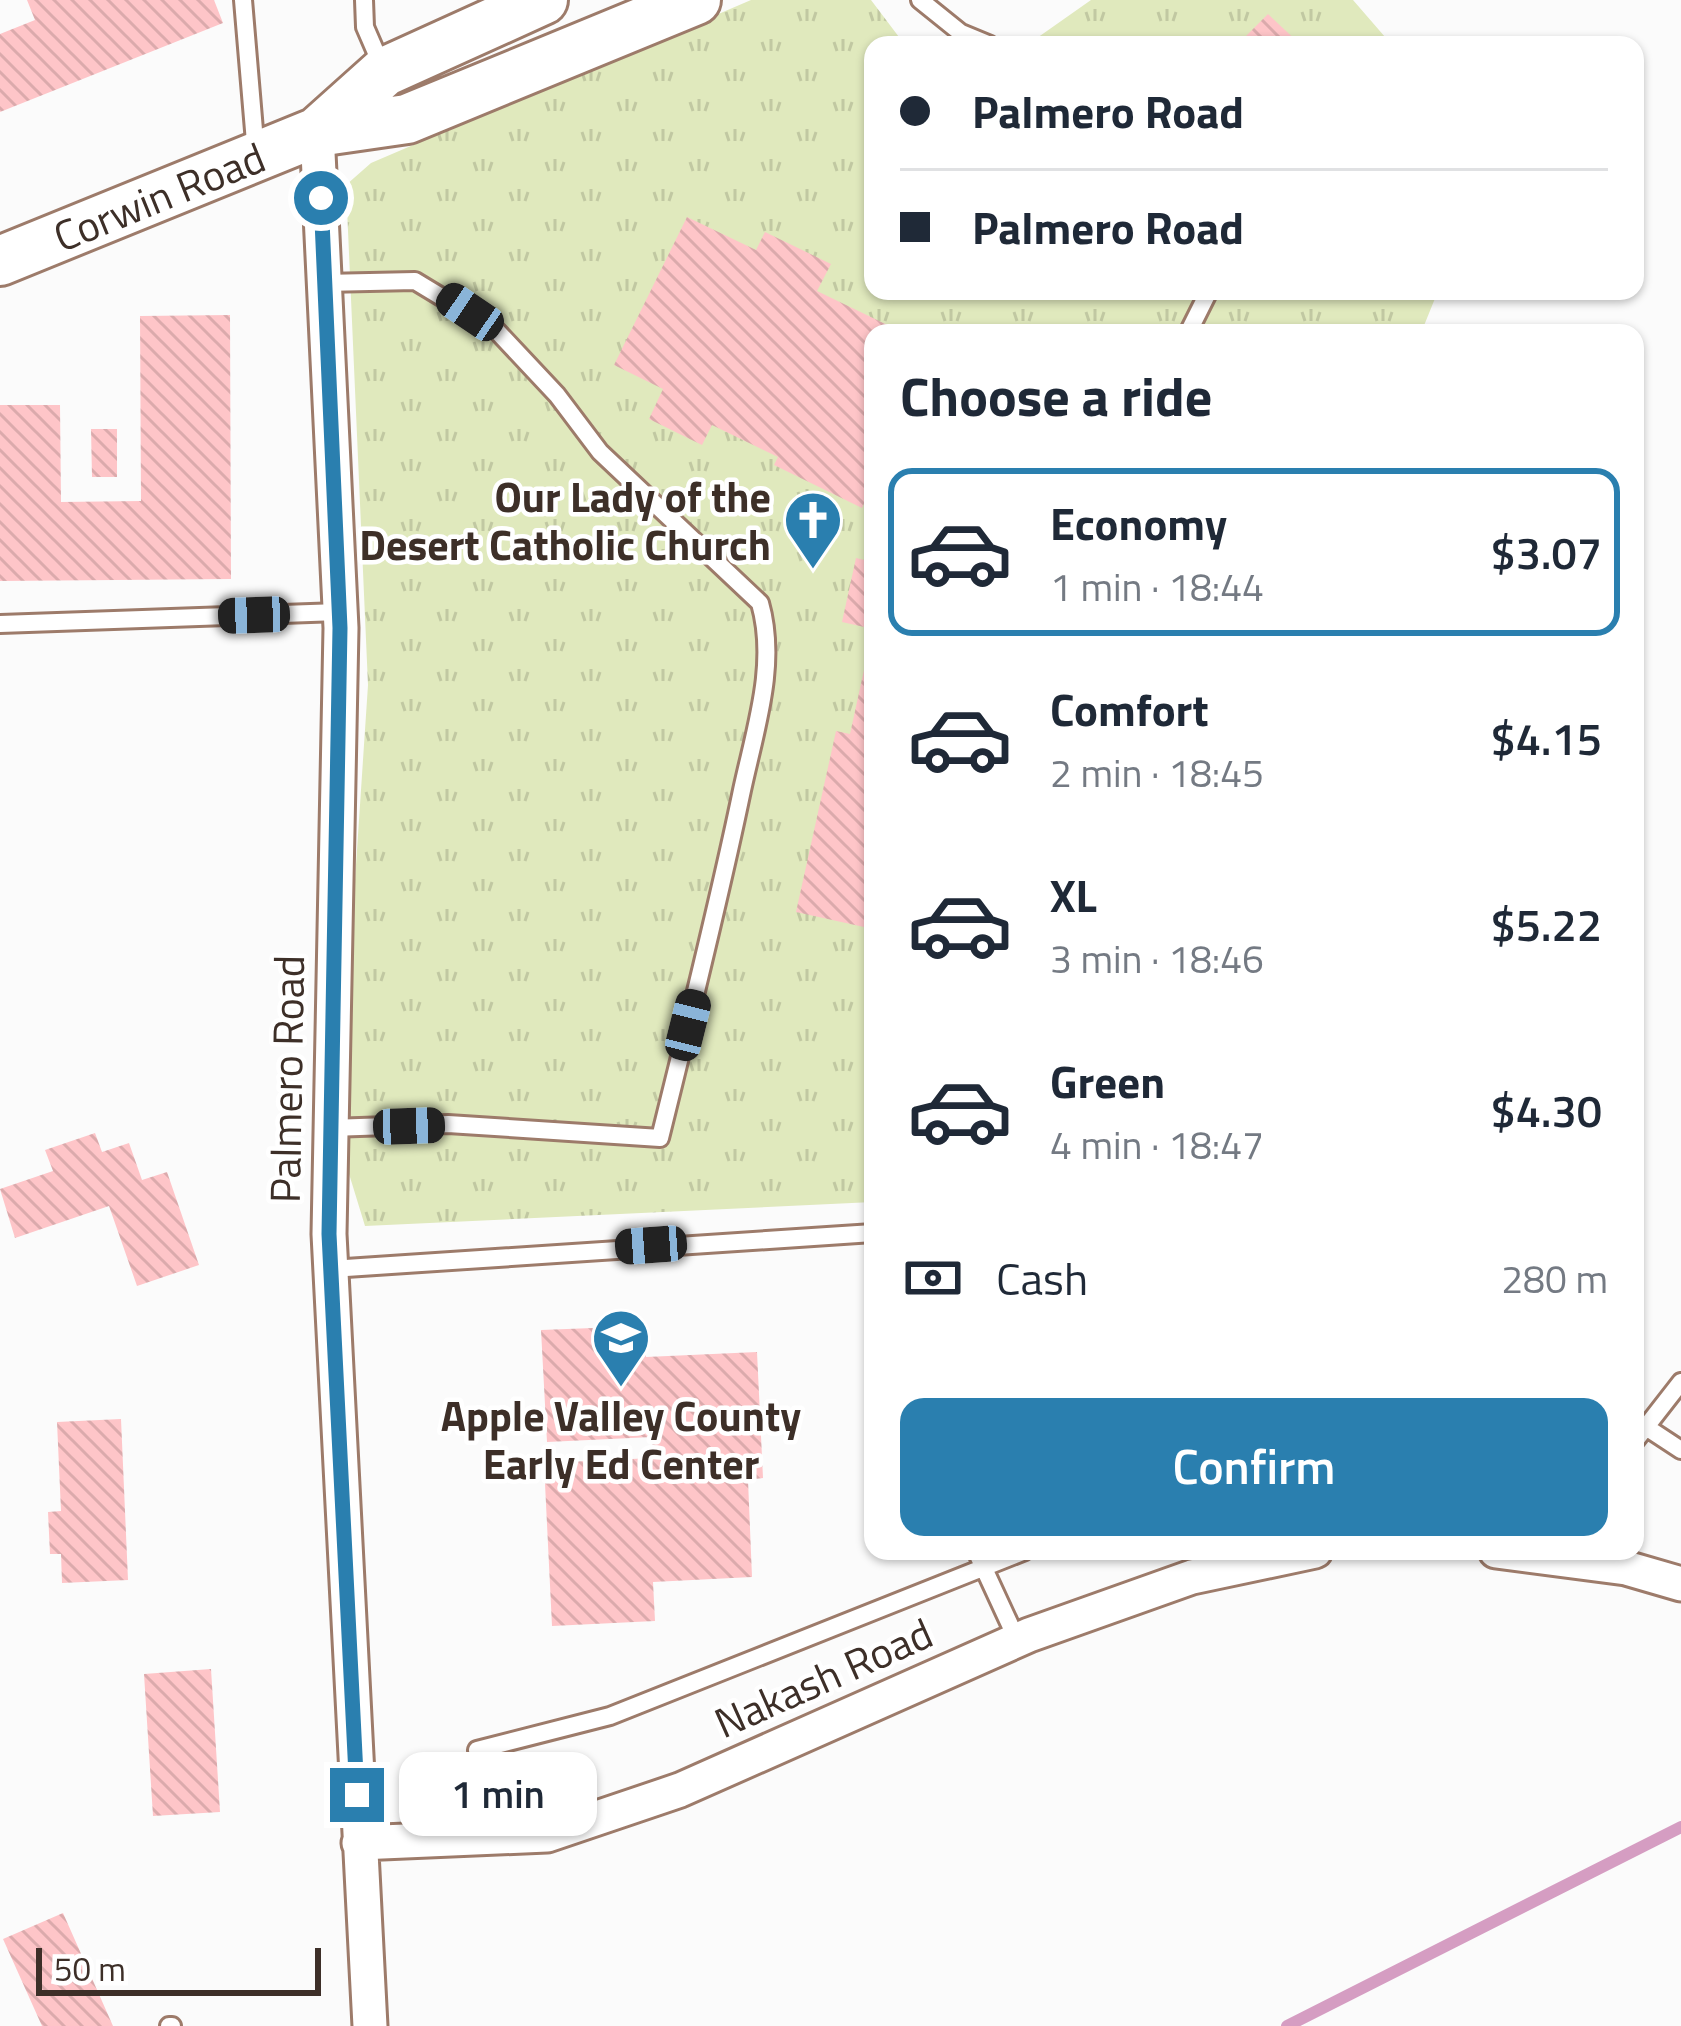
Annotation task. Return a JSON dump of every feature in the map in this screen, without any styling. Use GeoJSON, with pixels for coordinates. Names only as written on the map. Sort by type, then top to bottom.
{"type":"FeatureCollection","features":[{"type":"Feature","properties":{"kind":"main road","name":"Corwin Road"},"geometry":{"type":"LineString","coordinates":[[317,132],[384,72],[543,0]]}},
{"type":"Feature","properties":{"kind":"main road","name":"Corwin Road"},"geometry":{"type":"LineString","coordinates":[[0,261],[317,132],[407,118],[697,0]]}},
{"type":"Feature","properties":{"kind":"street","name":"Palmero Road"},"geometry":{"type":"LineString","coordinates":[[317,132],[339,612],[331,1269],[359,1843],[363,2025]]}},
{"type":"Feature","properties":{"kind":"street","name":"Nakash Road"},"geometry":{"type":"LineString","coordinates":[[359,1843],[547,1835],[680,1790],[1017,1640],[1192,1577],[1272,1560]]}},
{"type":"Feature","properties":{"kind":"street"},"geometry":{"type":"LineString","coordinates":[[1588,1560],[1681,1583]]}},
{"type":"Feature","properties":{"kind":"lane"},"geometry":{"type":"LineString","coordinates":[[243,0],[256,156]]}},
{"type":"Feature","properties":{"kind":"lane"},"geometry":{"type":"LineString","coordinates":[[364,0],[364,27],[384,72]]}},
{"type":"Feature","properties":{"kind":"lane"},"geometry":{"type":"LineString","coordinates":[[920,0],[966,36]]}},
{"type":"Feature","properties":{"kind":"lane"},"geometry":{"type":"LineString","coordinates":[[324,283],[415,281],[496,330],[557,394],[600,452],[760,603],[769,633],[766,675],[728,861],[660,1138],[448,1124],[330,1128]]}},
{"type":"Feature","properties":{"kind":"lane"},"geometry":{"type":"LineString","coordinates":[[0,624],[339,612]]}},
{"type":"Feature","properties":{"kind":"lane"},"geometry":{"type":"LineString","coordinates":[[331,1269],[864,1234]]}},
{"type":"Feature","properties":{"kind":"lane"},"geometry":{"type":"LineString","coordinates":[[1644,1432],[1681,1382]]}},
{"type":"Feature","properties":{"kind":"lane"},"geometry":{"type":"LineString","coordinates":[[1644,1436],[1681,1450]]}},
{"type":"Feature","properties":{"kind":"lane"},"geometry":{"type":"LineString","coordinates":[[477,1750],[610,1717],[978,1560]]}},
{"type":"Feature","properties":{"kind":"lane"},"geometry":{"type":"LineString","coordinates":[[980,1560],[1017,1640]]}},
{"type":"Feature","properties":{"kind":"green space"},"geometry":{"type":"Polygon","coordinates":[[[751,0],[871,0],[898,36],[864,36],[864,300],[1434,300],[1425,324],[864,324],[864,1202],[365,1226],[346,1164],[355,880],[368,685],[346,185],[371,163],[751,0]]]}},
{"type":"Feature","properties":{"kind":"green space"},"geometry":{"type":"Polygon","coordinates":[[[1091,0],[1353,0],[1384,36],[1040,36],[1091,0]]]}},
{"type":"Feature","properties":{"kind":"building"},"geometry":{"type":"Polygon","coordinates":[[[27,0],[214,0],[223,23],[0,112],[0,34],[35,20],[27,0]]]}},
{"type":"Feature","properties":{"kind":"building"},"geometry":{"type":"Polygon","coordinates":[[[1268,14],[1291,36],[1246,36],[1268,14]]]}},
{"type":"Feature","properties":{"kind":"building"},"geometry":{"type":"Polygon","coordinates":[[[687,217],[756,250],[765,232],[831,264],[817,291],[885,324],[864,324],[862,508],[774,465],[778,457],[712,425],[702,445],[649,419],[663,389],[614,365],[687,217]]]}},
{"type":"Feature","properties":{"kind":"building"},"geometry":{"type":"Polygon","coordinates":[[[230,315],[231,579],[0,581],[0,405],[60,405],[61,502],[141,501],[140,316],[230,315]]]}},
{"type":"Feature","properties":{"kind":"building"},"geometry":{"type":"Polygon","coordinates":[[[91,429],[117,429],[117,477],[92,477],[91,429]]]}},
{"type":"Feature","properties":{"kind":"building"},"geometry":{"type":"Polygon","coordinates":[[[856,558],[864,560],[864,627],[842,622],[856,558]]]}},
{"type":"Feature","properties":{"kind":"building"},"geometry":{"type":"Polygon","coordinates":[[[864,670],[864,927],[796,912],[836,731],[850,734],[864,670]]]}},
{"type":"Feature","properties":{"kind":"building"},"geometry":{"type":"Polygon","coordinates":[[[95,1133],[102,1152],[129,1143],[142,1180],[167,1172],[199,1265],[137,1286],[109,1206],[15,1238],[0,1189],[53,1171],[45,1150],[95,1133]]]}},
{"type":"Feature","properties":{"kind":"building"},"geometry":{"type":"Polygon","coordinates":[[[645,1326],[646,1357],[757,1352],[763,1478],[748,1480],[752,1577],[653,1582],[655,1621],[552,1626],[544,1463],[653,1458],[652,1437],[547,1442],[541,1330],[645,1326]]]}},
{"type":"Feature","properties":{"kind":"building"},"geometry":{"type":"Polygon","coordinates":[[[121,1419],[128,1580],[62,1583],[61,1554],[50,1554],[48,1512],[61,1511],[57,1422],[121,1419]]]}},
{"type":"Feature","properties":{"kind":"building"},"geometry":{"type":"Polygon","coordinates":[[[211,1669],[220,1812],[153,1816],[144,1674],[211,1669]]]}},
{"type":"Feature","properties":{"kind":"building"},"geometry":{"type":"Polygon","coordinates":[[[63,1913],[113,2026],[42,2026],[3,1939],[63,1913]]]}},
{"type":"Feature","properties":{"kind":"waterway"},"geometry":{"type":"LineString","coordinates":[[1287,2026],[1681,1827]]}},
{"type":"Feature","properties":{"kind":"place","name":"Our Lady of the Desert Catholic Church"},"geometry":{"type":"Point","coordinates":[813,571]}},
{"type":"Feature","properties":{"kind":"place","name":"Apple Valley County Early Ed Center"},"geometry":{"type":"Point","coordinates":[621,1389]}},
{"type":"Feature","properties":{"kind":"route"},"geometry":{"type":"LineString","coordinates":[[321,198],[340,628],[329,1234],[357,1795]]}}]}
